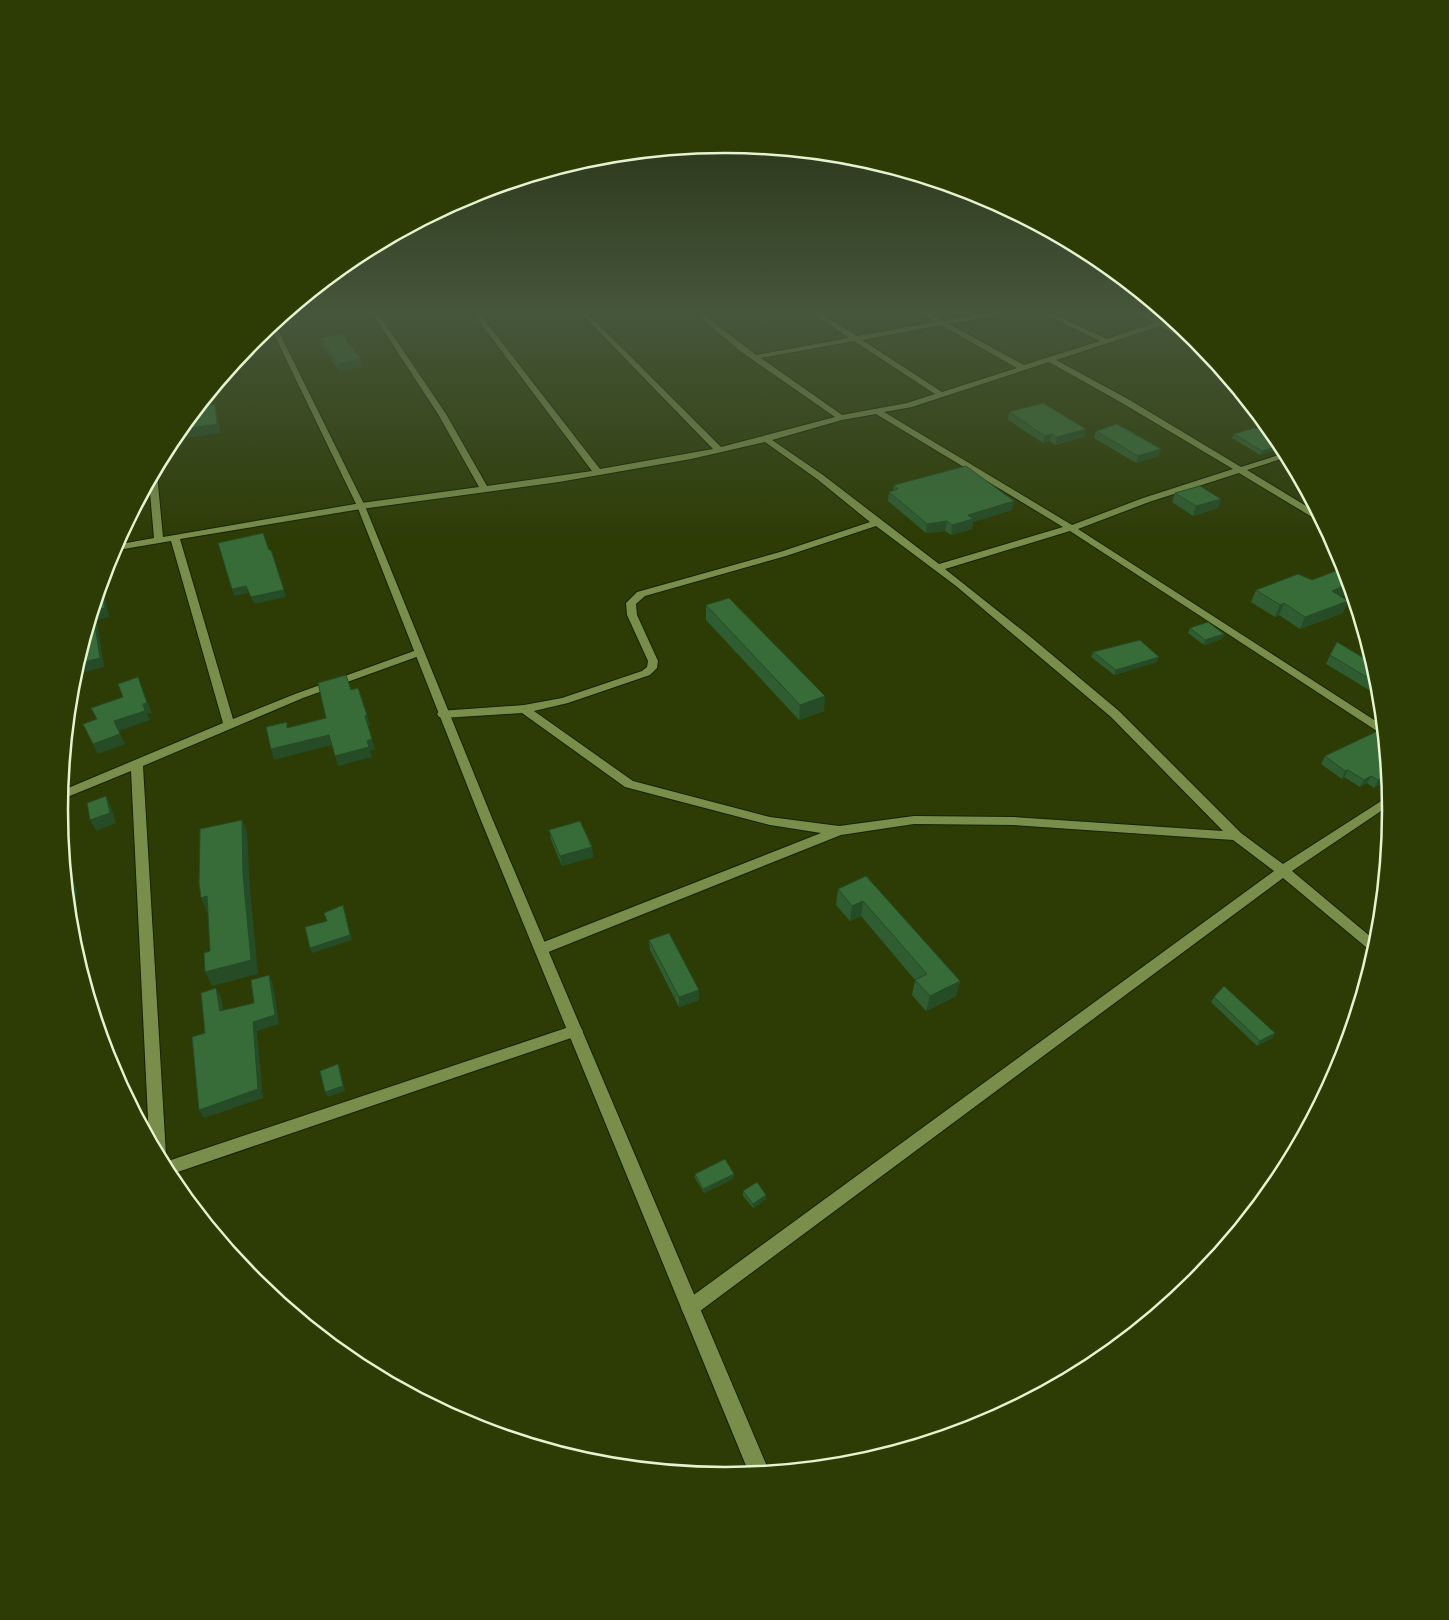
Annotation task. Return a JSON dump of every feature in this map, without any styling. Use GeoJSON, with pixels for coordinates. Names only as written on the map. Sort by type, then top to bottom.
{"type":"FeatureCollection","features":[{"type":"Feature","properties":{"kind":"street"},"geometry":{"type":"LineString","coordinates":[[303,389],[361,506],[443,714],[757,1466]]}},
{"type":"Feature","properties":{"kind":"street"},"geometry":{"type":"LineString","coordinates":[[425,389],[442,414],[484,488]]}},
{"type":"Feature","properties":{"kind":"street"},"geometry":{"type":"LineString","coordinates":[[534,389],[598,472]]}},
{"type":"Feature","properties":{"kind":"street"},"geometry":{"type":"LineString","coordinates":[[658,389],[719,450]]}},
{"type":"Feature","properties":{"kind":"street"},"geometry":{"type":"LineString","coordinates":[[800,389],[841,418]]}},
{"type":"Feature","properties":{"kind":"street"},"geometry":{"type":"LineString","coordinates":[[932,389],[942,395]]}},
{"type":"Feature","properties":{"kind":"street"},"geometry":{"type":"LineString","coordinates":[[123,546],[361,506],[484,488],[559,480],[719,450],[841,418],[877,412],[961,389]]}},
{"type":"Feature","properties":{"kind":"street"},"geometry":{"type":"LineString","coordinates":[[1102,389],[1310,512]]}},
{"type":"Feature","properties":{"kind":"street"},"geometry":{"type":"LineString","coordinates":[[877,412],[1071,528],[1376,727]]}},
{"type":"Feature","properties":{"kind":"street"},"geometry":{"type":"LineString","coordinates":[[766,439],[820,478],[1028,640],[1115,714],[1236,836],[1283,871],[1368,942]]}},
{"type":"Feature","properties":{"kind":"street"},"geometry":{"type":"LineString","coordinates":[[936,568],[1071,528],[1146,500],[1279,457]]}},
{"type":"Feature","properties":{"kind":"street"},"geometry":{"type":"LineString","coordinates":[[154,485],[159,541]]}},
{"type":"Feature","properties":{"kind":"street"},"geometry":{"type":"LineString","coordinates":[[443,714],[524,709],[564,701],[646,673],[652,668],[653,661],[632,615],[631,603],[641,594],[783,554],[877,523]]}},
{"type":"Feature","properties":{"kind":"street"},"geometry":{"type":"LineString","coordinates":[[175,538],[230,724]]}},
{"type":"Feature","properties":{"kind":"street"},"geometry":{"type":"LineString","coordinates":[[68,793],[299,696],[418,653]]}},
{"type":"Feature","properties":{"kind":"street"},"geometry":{"type":"LineString","coordinates":[[524,709],[629,784],[770,821],[838,832]]}},
{"type":"Feature","properties":{"kind":"street"},"geometry":{"type":"LineString","coordinates":[[137,764],[157,1140]]}},
{"type":"Feature","properties":{"kind":"street"},"geometry":{"type":"LineString","coordinates":[[690,1308],[1283,871],[1382,805]]}},
{"type":"Feature","properties":{"kind":"street"},"geometry":{"type":"LineString","coordinates":[[541,949],[838,832],[914,820],[1014,821],[1236,836]]}},
{"type":"Feature","properties":{"kind":"street"},"geometry":{"type":"LineString","coordinates":[[173,1166],[575,1031]]}},
{"type":"Feature","properties":{"kind":"building"},"geometry":{"type":"Polygon","coordinates":[[[1043,403],[1086,429],[1057,437],[1052,434],[1045,436],[1009,412],[1043,403]]]}},
{"type":"Feature","properties":{"kind":"building"},"geometry":{"type":"Polygon","coordinates":[[[215,404],[217,424],[190,428],[203,410],[207,405],[215,404]]]}},
{"type":"Feature","properties":{"kind":"building"},"geometry":{"type":"Polygon","coordinates":[[[1117,424],[1161,449],[1138,456],[1096,431],[1117,424]]]}},
{"type":"Feature","properties":{"kind":"building"},"geometry":{"type":"Polygon","coordinates":[[[1254,428],[1259,429],[1273,448],[1262,451],[1234,434],[1254,428]]]}},
{"type":"Feature","properties":{"kind":"building"},"geometry":{"type":"Polygon","coordinates":[[[966,466],[1014,501],[968,515],[973,519],[952,525],[947,521],[927,524],[889,492],[898,489],[894,485],[966,466]]]}},
{"type":"Feature","properties":{"kind":"building"},"geometry":{"type":"Polygon","coordinates":[[[1200,486],[1221,499],[1196,506],[1175,493],[1200,486]]]}},
{"type":"Feature","properties":{"kind":"building"},"geometry":{"type":"Polygon","coordinates":[[[263,533],[269,550],[271,550],[284,590],[251,597],[246,586],[232,589],[218,543],[263,533]]]}},
{"type":"Feature","properties":{"kind":"building"},"geometry":{"type":"Polygon","coordinates":[[[1336,571],[1342,587],[1332,591],[1348,601],[1305,617],[1284,603],[1280,605],[1256,590],[1298,574],[1312,580],[1336,571]]]}},
{"type":"Feature","properties":{"kind":"building"},"geometry":{"type":"Polygon","coordinates":[[[103,597],[105,608],[99,610],[103,597]]]}},
{"type":"Feature","properties":{"kind":"building"},"geometry":{"type":"Polygon","coordinates":[[[729,598],[825,696],[800,705],[706,605],[729,598]]]}},
{"type":"Feature","properties":{"kind":"building"},"geometry":{"type":"Polygon","coordinates":[[[1208,622],[1224,634],[1205,640],[1190,628],[1208,622]]]}},
{"type":"Feature","properties":{"kind":"building"},"geometry":{"type":"Polygon","coordinates":[[[95,623],[100,658],[85,662],[95,623]]]}},
{"type":"Feature","properties":{"kind":"building"},"geometry":{"type":"Polygon","coordinates":[[[1140,640],[1159,657],[1116,670],[1093,652],[1140,640]]]}},
{"type":"Feature","properties":{"kind":"building"},"geometry":{"type":"Polygon","coordinates":[[[1337,642],[1363,658],[1368,678],[1330,655],[1337,642]]]}},
{"type":"Feature","properties":{"kind":"building"},"geometry":{"type":"Polygon","coordinates":[[[346,675],[351,690],[358,688],[367,715],[365,716],[372,739],[367,741],[369,747],[335,756],[329,735],[271,749],[266,727],[287,722],[287,728],[326,718],[318,683],[346,675]]]}},
{"type":"Feature","properties":{"kind":"building"},"geometry":{"type":"Polygon","coordinates":[[[138,677],[147,703],[143,704],[145,711],[114,721],[120,734],[93,744],[83,724],[97,719],[91,708],[123,697],[118,684],[138,677]]]}},
{"type":"Feature","properties":{"kind":"building"},"geometry":{"type":"Polygon","coordinates":[[[1377,732],[1381,779],[1378,780],[1371,776],[1364,780],[1348,770],[1345,771],[1325,756],[1377,732]]]}},
{"type":"Feature","properties":{"kind":"building"},"geometry":{"type":"Polygon","coordinates":[[[106,796],[110,813],[90,820],[87,803],[106,796]]]}},
{"type":"Feature","properties":{"kind":"building"},"geometry":{"type":"Polygon","coordinates":[[[242,820],[243,875],[251,960],[205,972],[204,953],[210,951],[207,896],[201,898],[199,883],[200,829],[242,820]]]}},
{"type":"Feature","properties":{"kind":"building"},"geometry":{"type":"Polygon","coordinates":[[[580,821],[592,847],[560,856],[549,830],[580,821]]]}},
{"type":"Feature","properties":{"kind":"building"},"geometry":{"type":"Polygon","coordinates":[[[866,876],[960,981],[930,996],[915,980],[927,974],[863,901],[852,906],[838,889],[866,876]]]}},
{"type":"Feature","properties":{"kind":"building"},"geometry":{"type":"Polygon","coordinates":[[[343,905],[350,935],[310,948],[305,927],[327,921],[324,913],[343,905]]]}},
{"type":"Feature","properties":{"kind":"building"},"geometry":{"type":"Polygon","coordinates":[[[669,933],[699,990],[679,997],[649,940],[669,933]]]}},
{"type":"Feature","properties":{"kind":"building"},"geometry":{"type":"Polygon","coordinates":[[[269,975],[275,1015],[253,1022],[258,1089],[199,1110],[192,1037],[205,1033],[201,993],[216,988],[220,1011],[254,1003],[251,980],[269,975]]]}},
{"type":"Feature","properties":{"kind":"building"},"geometry":{"type":"Polygon","coordinates":[[[1224,986],[1275,1033],[1260,1041],[1214,997],[1224,986]]]}},
{"type":"Feature","properties":{"kind":"building"},"geometry":{"type":"Polygon","coordinates":[[[338,1064],[343,1086],[325,1092],[320,1071],[338,1064]]]}},
{"type":"Feature","properties":{"kind":"building"},"geometry":{"type":"Polygon","coordinates":[[[725,1159],[734,1174],[703,1189],[695,1174],[725,1159]]]}},
{"type":"Feature","properties":{"kind":"building"},"geometry":{"type":"Polygon","coordinates":[[[757,1182],[766,1195],[753,1204],[743,1191],[757,1182]]]}}]}
